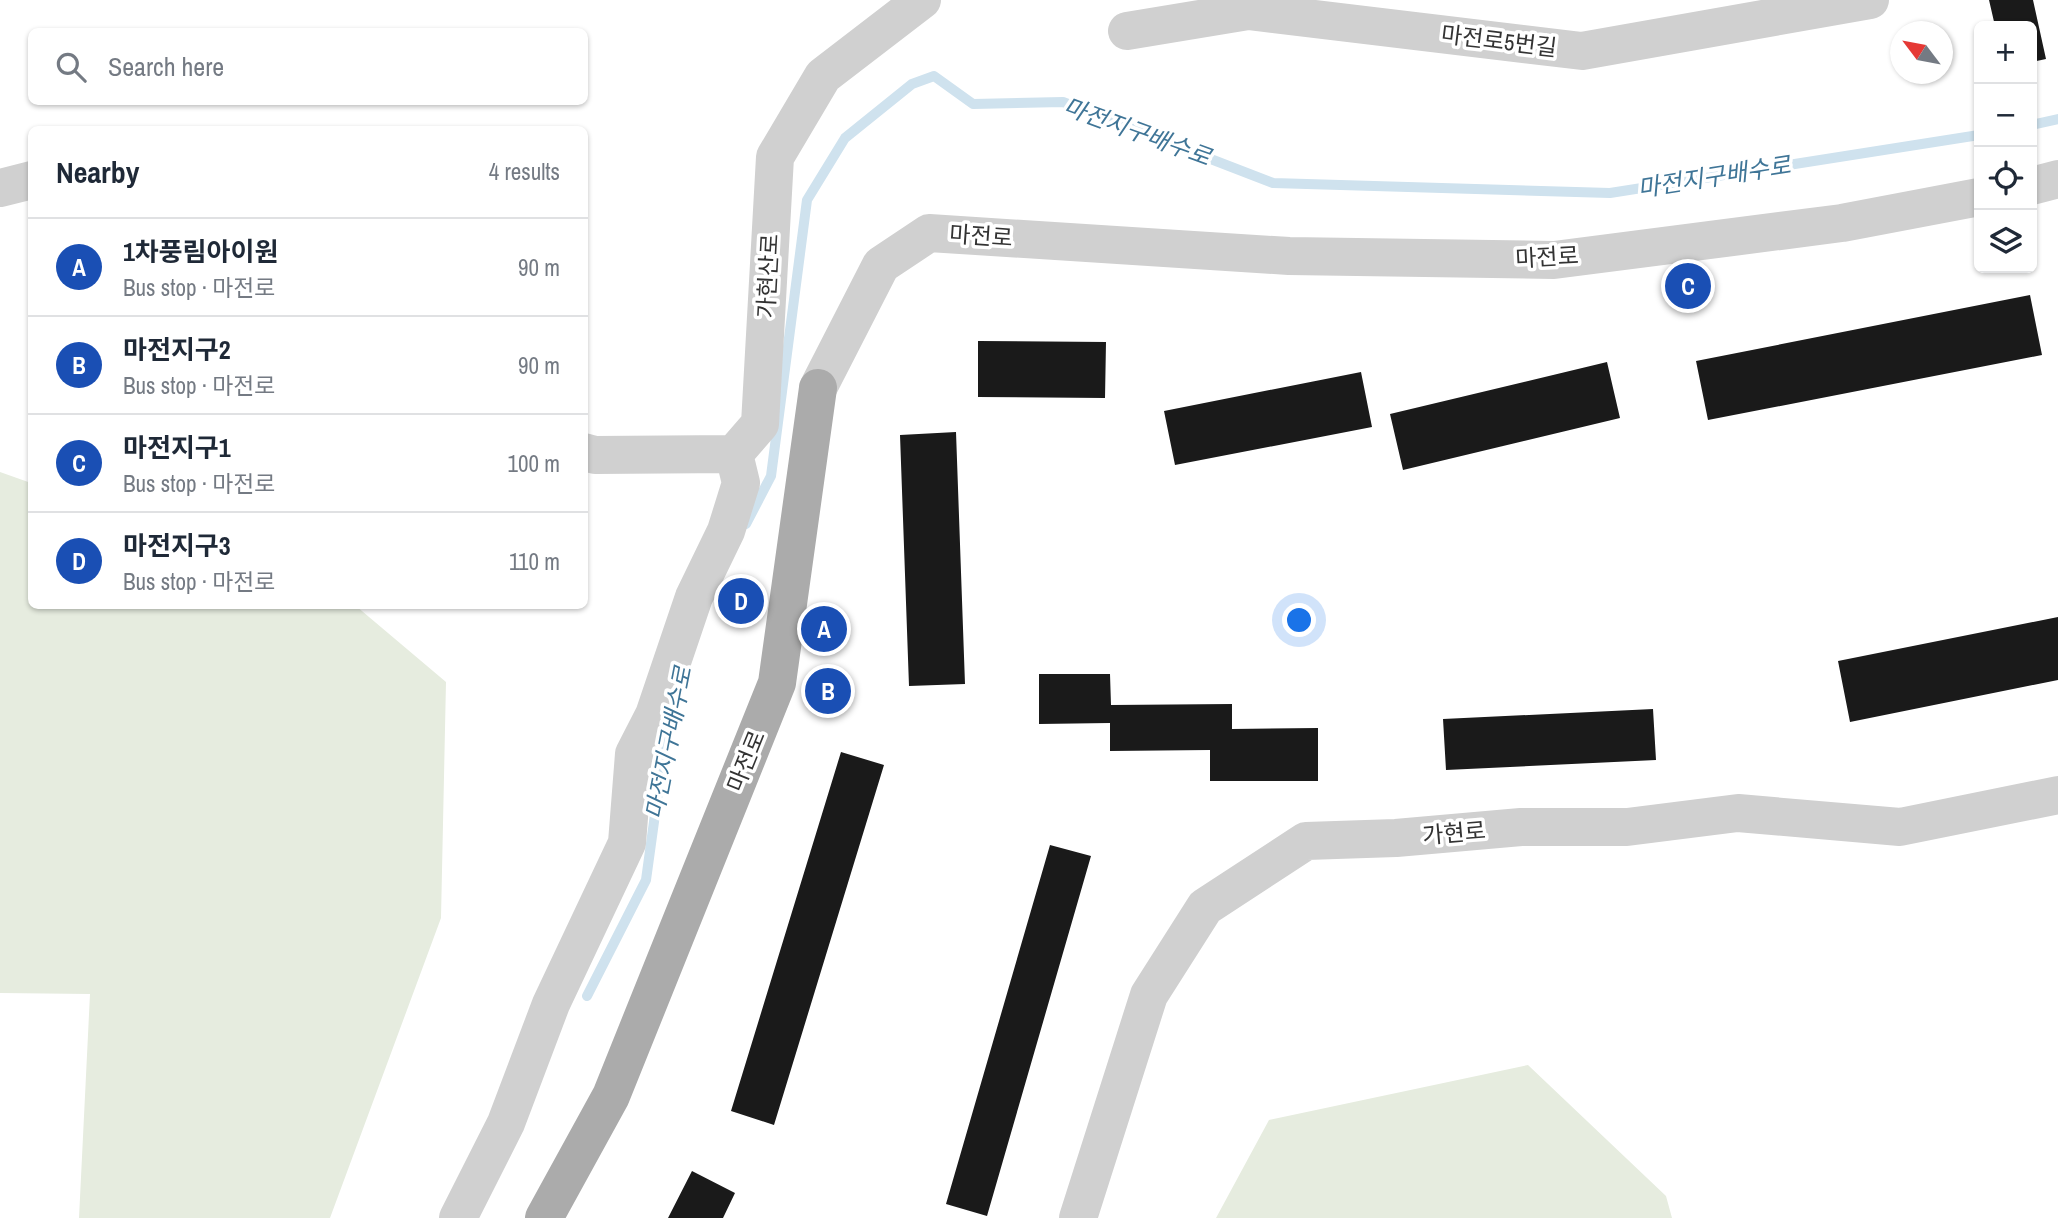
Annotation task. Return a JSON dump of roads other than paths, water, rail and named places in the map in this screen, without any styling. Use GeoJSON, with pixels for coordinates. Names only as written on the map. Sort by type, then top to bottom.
{"type":"FeatureCollection","features":[{"type":"Feature","properties":{"kind":"main road","name":"마전로"},"geometry":{"type":"LineString","coordinates":[[544,1218],[611,1096],[777,683],[818,388]]}},
{"type":"Feature","properties":{"kind":"street","name":"가현산로"},"geometry":{"type":"LineString","coordinates":[[734,454],[760,424],[775,157],[823,76],[922,0]]}},
{"type":"Feature","properties":{"kind":"street","name":"마전로5번길"},"geometry":{"type":"LineString","coordinates":[[1127,31],[1248,12],[1583,51],[1870,0]]}},
{"type":"Feature","properties":{"kind":"street"},"geometry":{"type":"LineString","coordinates":[[2037,185],[2058,179]]}},
{"type":"Feature","properties":{"kind":"street"},"geometry":{"type":"LineString","coordinates":[[0,188],[28,181]]}},
{"type":"Feature","properties":{"kind":"street","name":"마전로"},"geometry":{"type":"LineString","coordinates":[[818,388],[881,265],[929,233],[1289,256],[1554,260],[1842,223],[1974,198]]}},
{"type":"Feature","properties":{"kind":"street"},"geometry":{"type":"LineString","coordinates":[[458,1218],[506,1123],[551,1004],[627,843],[634,754],[654,715],[694,597],[726,531],[741,483],[734,454],[588,453]]}},
{"type":"Feature","properties":{"kind":"street","name":"가현로"},"geometry":{"type":"LineString","coordinates":[[1078,1218],[1149,995],[1205,906],[1306,841],[1396,838],[1521,827],[1627,827],[1738,813],[1899,827],[2058,795]]}},
{"type":"Feature","properties":{"kind":"waterway","name":"마전지구배수로"},"geometry":{"type":"LineString","coordinates":[[746,524],[771,476],[807,200],[845,138],[912,84],[934,76],[973,104],[1063,102],[1273,183],[1610,193],[1974,136]]}},
{"type":"Feature","properties":{"kind":"waterway","name":"마전지구배수로"},"geometry":{"type":"LineString","coordinates":[[2037,124],[2058,119]]}},
{"type":"Feature","properties":{"kind":"waterway","name":"마전지구배수로"},"geometry":{"type":"LineString","coordinates":[[587,996],[646,880],[668,720]]}},
{"type":"Feature","properties":{"kind":"place","name":"마전지구1"},"geometry":{"type":"Point","coordinates":[1688,286]}},
{"type":"Feature","properties":{"kind":"place","name":"마전지구3"},"geometry":{"type":"Point","coordinates":[741,601]}},
{"type":"Feature","properties":{"kind":"place","name":"1차풍림아이원"},"geometry":{"type":"Point","coordinates":[824,629]}},
{"type":"Feature","properties":{"kind":"place","name":"마전지구2"},"geometry":{"type":"Point","coordinates":[828,691]}}]}
